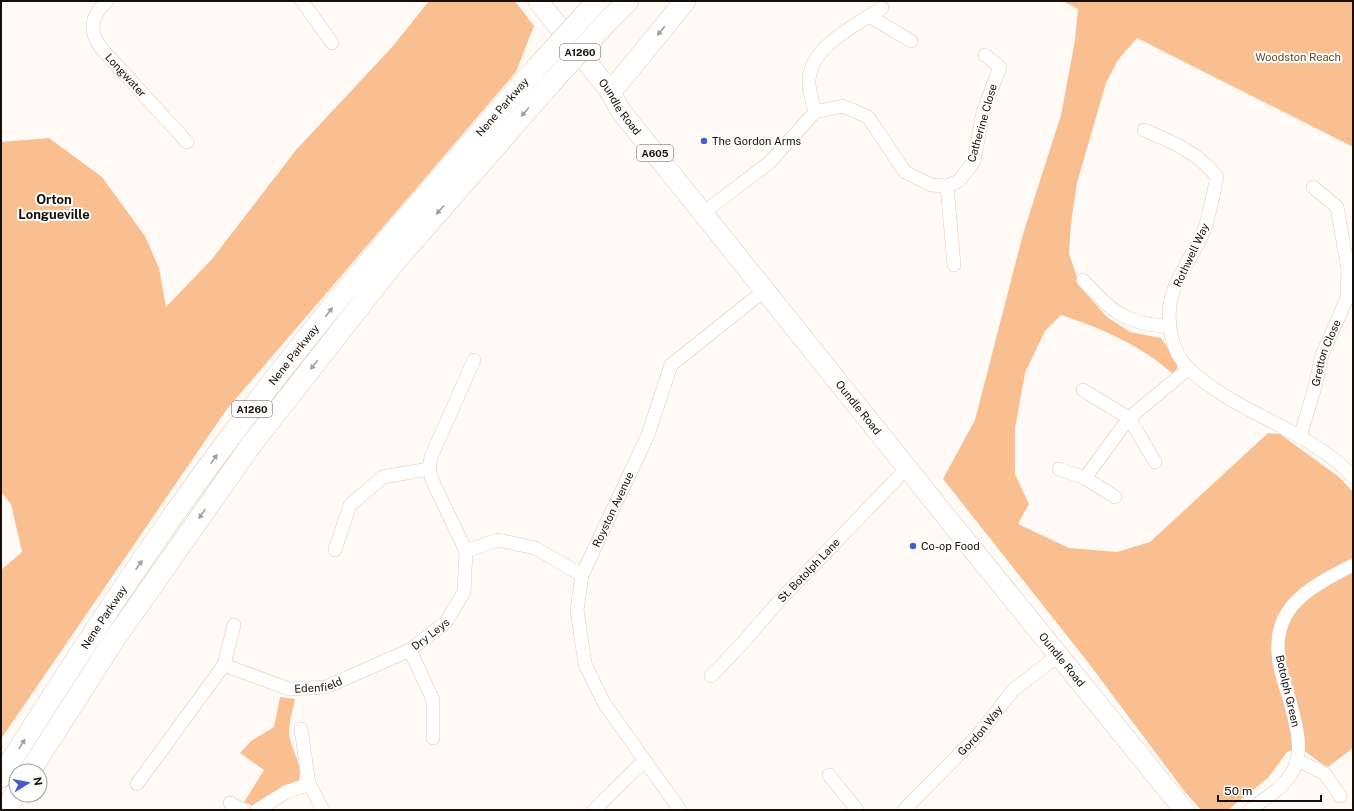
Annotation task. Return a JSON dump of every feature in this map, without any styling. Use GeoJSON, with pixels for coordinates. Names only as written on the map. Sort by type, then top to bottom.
{"type":"FeatureCollection","features":[{"type":"Feature","properties":{"kind":"highway","name":"Nene Parkway"},"geometry":{"type":"LineString","coordinates":[[35,763],[114,640],[251,444],[393,264],[551,83],[628,1]]}},
{"type":"Feature","properties":{"kind":"highway"},"geometry":{"type":"LineString","coordinates":[[610,91],[685,1]]}},
{"type":"Feature","properties":{"kind":"highway","name":"Nene Parkway"},"geometry":{"type":"LineString","coordinates":[[1,777],[96,627],[234,432],[378,250],[537,67],[596,4]]}},
{"type":"Feature","properties":{"kind":"main road","name":"Oundle Road"},"geometry":{"type":"LineString","coordinates":[[538,1],[610,91],[620,110],[1184,810]]}},
{"type":"Feature","properties":{"kind":"street","name":"Longwater"},"geometry":{"type":"LineString","coordinates":[[107,1],[95,17],[92,27],[94,38],[100,48],[187,142]]}},
{"type":"Feature","properties":{"kind":"street"},"geometry":{"type":"LineString","coordinates":[[302,1],[332,43]]}},
{"type":"Feature","properties":{"kind":"street"},"geometry":{"type":"LineString","coordinates":[[815,112],[809,84],[814,60],[828,43],[882,8]]}},
{"type":"Feature","properties":{"kind":"street"},"geometry":{"type":"LineString","coordinates":[[869,16],[911,41]]}},
{"type":"Feature","properties":{"kind":"street","name":"Catherine Close"},"geometry":{"type":"LineString","coordinates":[[947,186],[959,181],[974,161],[983,112],[1000,68],[985,55]]}},
{"type":"Feature","properties":{"kind":"street"},"geometry":{"type":"LineString","coordinates":[[703,213],[770,162],[815,112],[843,106],[868,117],[906,172],[931,185],[947,186],[954,265]]}},
{"type":"Feature","properties":{"kind":"street","name":"Rothwell Way"},"geometry":{"type":"LineString","coordinates":[[1144,130],[1174,142],[1208,165],[1217,177],[1204,231],[1177,279],[1170,304],[1168,326],[1180,358],[1188,369],[1216,389],[1300,437],[1328,456],[1353,477]]}},
{"type":"Feature","properties":{"kind":"street","name":"Gretton Close"},"geometry":{"type":"LineString","coordinates":[[1300,437],[1315,387],[1322,355],[1347,298],[1350,270],[1337,207],[1313,187]]}},
{"type":"Feature","properties":{"kind":"street"},"geometry":{"type":"LineString","coordinates":[[1083,280],[1108,307],[1120,315],[1135,322],[1168,326]]}},
{"type":"Feature","properties":{"kind":"street","name":"Royston Avenue"},"geometry":{"type":"LineString","coordinates":[[680,810],[604,703],[584,664],[577,610],[582,575],[648,435],[671,365],[764,290]]}},
{"type":"Feature","properties":{"kind":"street"},"geometry":{"type":"LineString","coordinates":[[335,550],[350,505],[383,477],[429,469],[431,457],[474,360]]}},
{"type":"Feature","properties":{"kind":"street"},"geometry":{"type":"LineString","coordinates":[[1085,478],[1129,418],[1188,369]]}},
{"type":"Feature","properties":{"kind":"street"},"geometry":{"type":"LineString","coordinates":[[1083,390],[1129,418],[1155,462]]}},
{"type":"Feature","properties":{"kind":"street","name":"St. Botolph Lane"},"geometry":{"type":"LineString","coordinates":[[711,676],[739,647],[780,600],[908,467]]}},
{"type":"Feature","properties":{"kind":"street","name":"Dry Leys"},"geometry":{"type":"LineString","coordinates":[[429,469],[432,480],[466,551],[464,592],[446,622],[410,650],[433,700],[432,738]]}},
{"type":"Feature","properties":{"kind":"street"},"geometry":{"type":"LineString","coordinates":[[1059,469],[1085,478],[1115,497]]}},
{"type":"Feature","properties":{"kind":"street"},"geometry":{"type":"LineString","coordinates":[[466,551],[498,540],[534,548],[582,575]]}},
{"type":"Feature","properties":{"kind":"street","name":"Botolph Green"},"geometry":{"type":"LineString","coordinates":[[1250,810],[1273,793],[1289,777],[1297,760],[1296,727],[1281,672],[1278,655],[1281,625],[1289,610],[1301,596],[1315,585],[1353,565]]}},
{"type":"Feature","properties":{"kind":"street"},"geometry":{"type":"LineString","coordinates":[[137,784],[224,665],[234,625]]}},
{"type":"Feature","properties":{"kind":"street","name":"Edenfield"},"geometry":{"type":"LineString","coordinates":[[224,665],[289,690],[326,687],[410,650]]}},
{"type":"Feature","properties":{"kind":"street","name":"Gordon Way"},"geometry":{"type":"LineString","coordinates":[[904,810],[979,734],[1013,690],[1059,655]]}},
{"type":"Feature","properties":{"kind":"street"},"geometry":{"type":"LineString","coordinates":[[301,729],[309,784],[323,810]]}},
{"type":"Feature","properties":{"kind":"street"},"geometry":{"type":"LineString","coordinates":[[1297,760],[1325,774],[1340,796]]}},
{"type":"Feature","properties":{"kind":"street"},"geometry":{"type":"LineString","coordinates":[[594,810],[644,761]]}},
{"type":"Feature","properties":{"kind":"street"},"geometry":{"type":"LineString","coordinates":[[830,775],[857,810]]}},
{"type":"Feature","properties":{"kind":"street"},"geometry":{"type":"LineString","coordinates":[[257,810],[286,792],[309,784]]}},
{"type":"Feature","properties":{"kind":"street"},"geometry":{"type":"LineString","coordinates":[[230,803],[243,810]]}},
{"type":"Feature","properties":{"kind":"green space"},"geometry":{"type":"Polygon","coordinates":[[[429,1],[515,1],[534,26],[516,72],[227,409],[1,739],[1,570],[22,552],[11,504],[1,492],[1,142],[49,138],[102,177],[145,236],[159,268],[166,307],[212,259],[296,150],[393,46],[429,1]]]}},
{"type":"Feature","properties":{"kind":"green space","name":"Woodston Reach"},"geometry":{"type":"Polygon","coordinates":[[[1063,1],[1353,1],[1353,147],[1137,38],[1118,60],[1106,83],[1077,183],[1071,223],[1069,254],[1081,288],[1107,317],[1130,332],[1161,338],[1177,361],[1177,370],[1172,373],[1147,354],[1120,338],[1061,315],[1045,331],[1025,373],[1015,429],[1015,474],[1029,504],[1018,524],[1069,548],[1117,552],[1150,542],[1268,433],[1280,434],[1339,477],[1353,492],[1353,748],[1328,767],[1298,748],[1287,752],[1269,777],[1228,810],[1201,810],[1185,792],[1087,661],[943,479],[975,420],[1023,234],[1061,115],[1075,40],[1078,9],[1063,1]]]}},
{"type":"Feature","properties":{"kind":"green space"},"geometry":{"type":"Polygon","coordinates":[[[280,697],[295,699],[290,720],[289,733],[298,761],[300,775],[299,782],[253,806],[244,802],[264,770],[240,753],[251,741],[274,727],[280,697]]]}},
{"type":"Feature","properties":{"kind":"place","name":"The Gordon Arms"},"geometry":{"type":"Point","coordinates":[704,141]}},
{"type":"Feature","properties":{"kind":"place","name":"Co-op Food"},"geometry":{"type":"Point","coordinates":[913,546]}},
{"type":"Feature","properties":{"kind":"district","name":"Orton Longueville"},"geometry":{"type":"Point","coordinates":[54,206]}}]}
